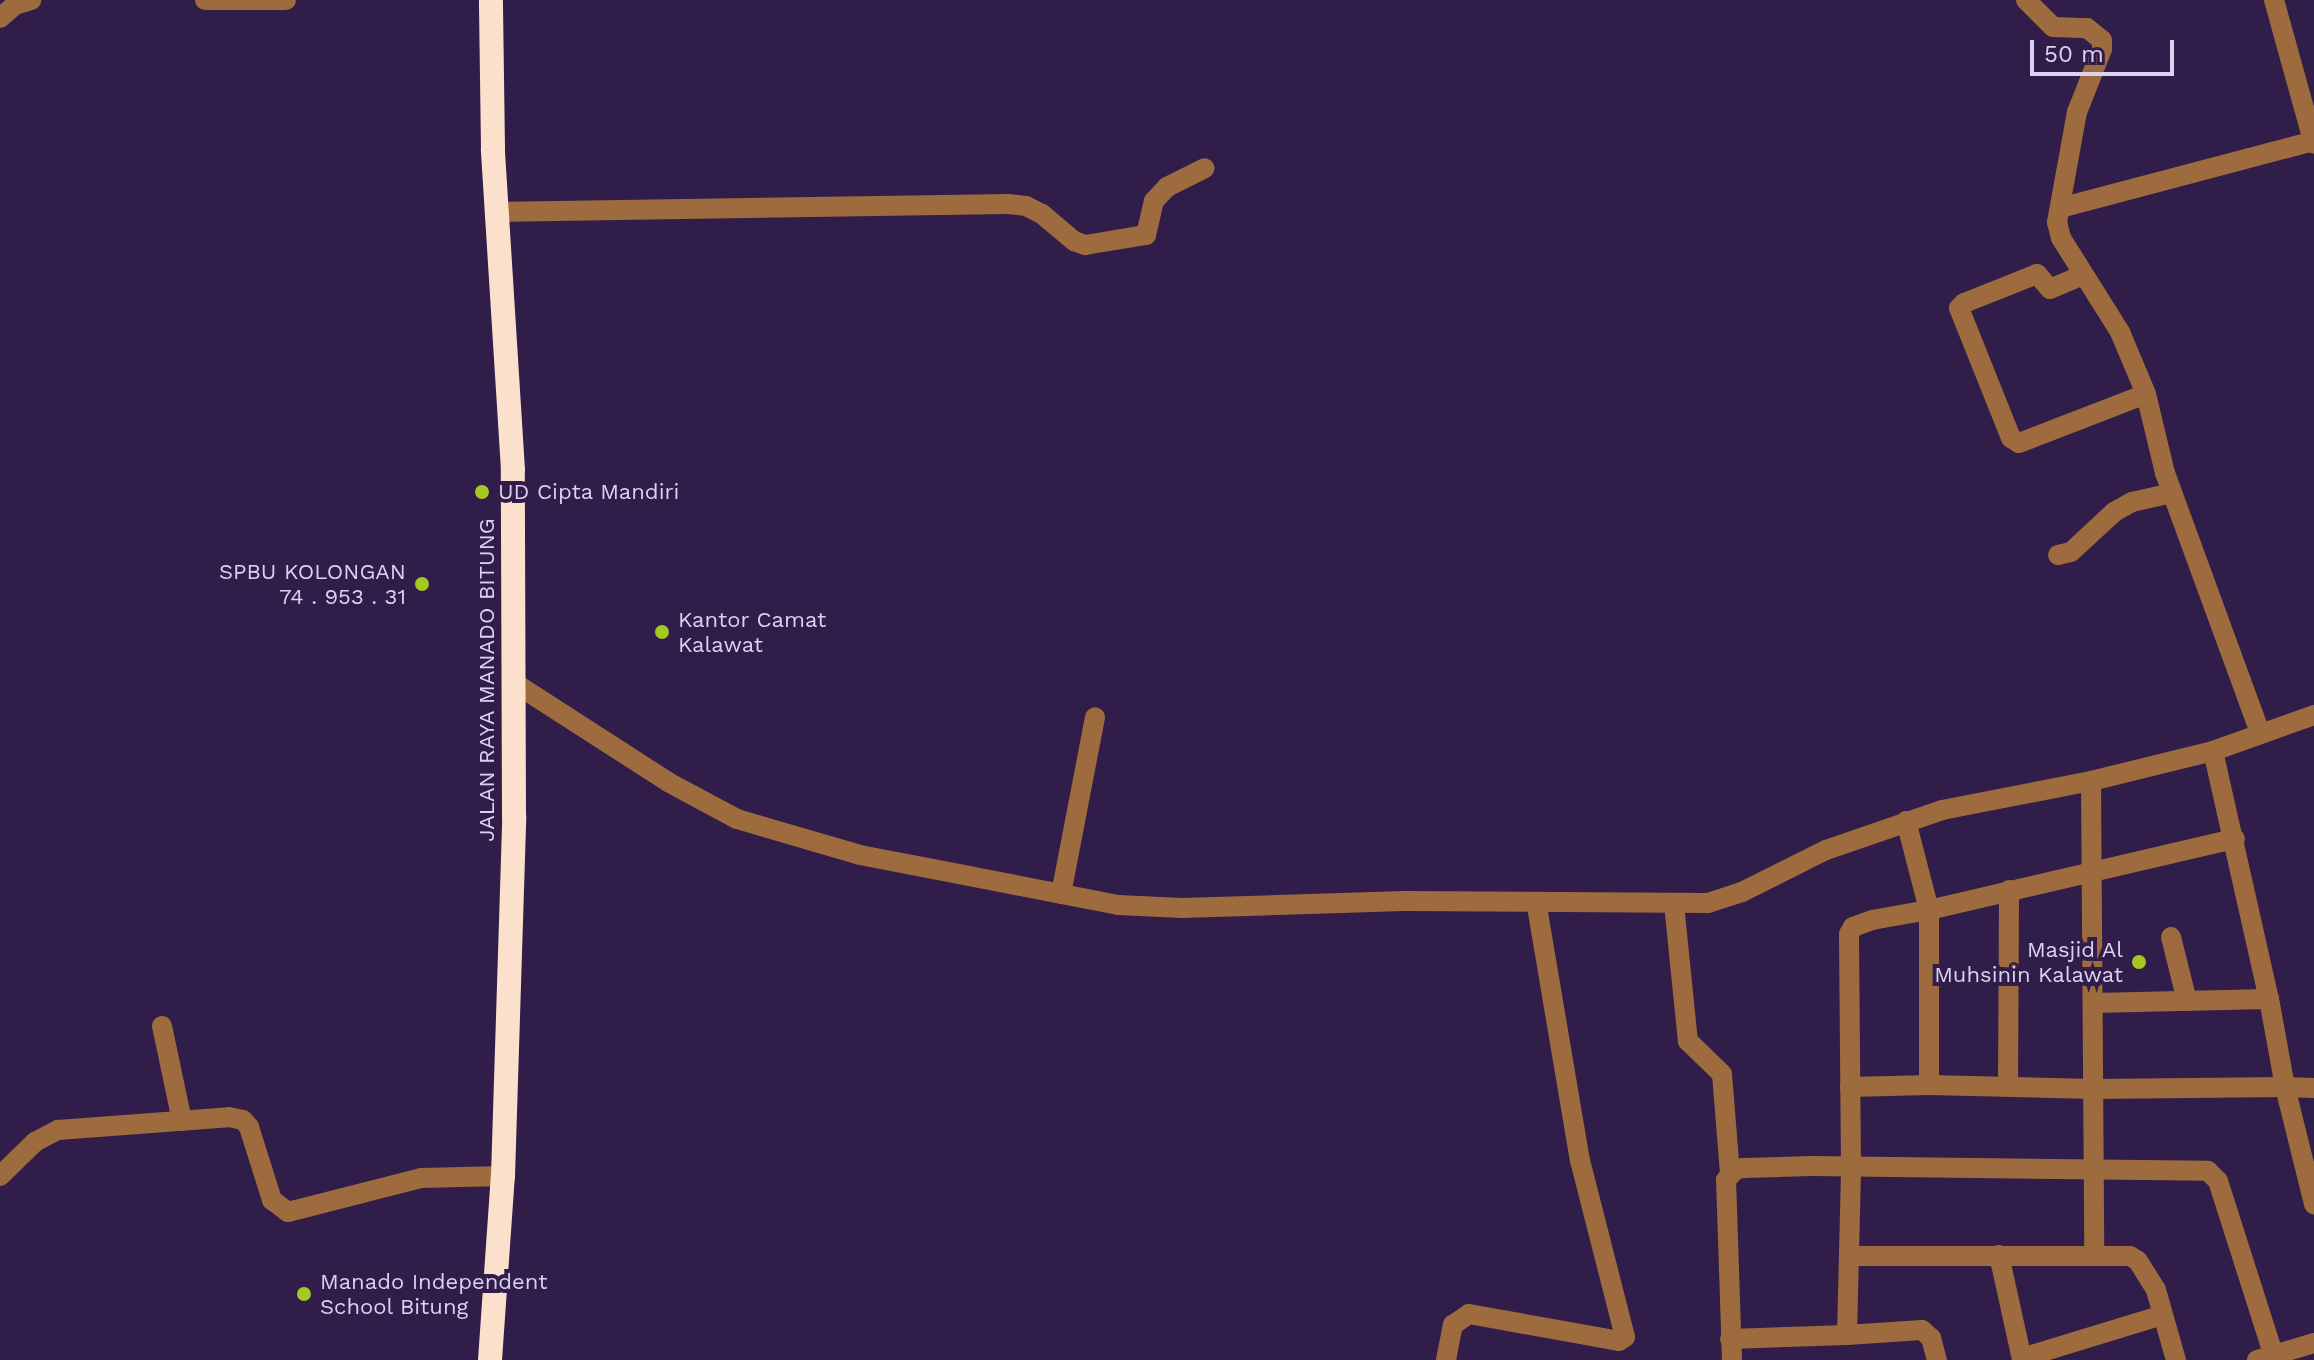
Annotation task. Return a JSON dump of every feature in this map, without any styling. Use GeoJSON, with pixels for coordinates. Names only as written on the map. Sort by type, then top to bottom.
{"type":"FeatureCollection","features":[{"type":"Feature","properties":{"kind":"highway","name":"JALAN RAYA MANADO BITUNG"},"geometry":{"type":"LineString","coordinates":[[490,1360],[503,1176],[504,1058],[512,911],[513,682],[513,470],[493,149],[491,0]]}},
{"type":"Feature","properties":{"kind":"street"},"geometry":{"type":"LineString","coordinates":[[0,18],[15,5],[31,0]]}},
{"type":"Feature","properties":{"kind":"street"},"geometry":{"type":"LineString","coordinates":[[205,0],[286,0]]}},
{"type":"Feature","properties":{"kind":"street"},"geometry":{"type":"LineString","coordinates":[[2026,0],[2053,27],[2087,28],[2102,40],[2098,63],[2077,112],[2057,222],[2061,238],[2120,332],[2146,394],[2172,493],[2260,733]]}},
{"type":"Feature","properties":{"kind":"street"},"geometry":{"type":"LineString","coordinates":[[2060,208],[2314,142],[2274,0]]}},
{"type":"Feature","properties":{"kind":"street"},"geometry":{"type":"LineString","coordinates":[[497,212],[1008,204],[1026,206],[1042,214],[1074,241],[1085,245],[1146,235],[1154,201],[1167,187],[1205,168]]}},
{"type":"Feature","properties":{"kind":"street"},"geometry":{"type":"LineString","coordinates":[[2083,275],[2050,289],[2037,274],[2028,276],[1964,303],[1959,308],[2011,438],[2019,443],[2146,394]]}},
{"type":"Feature","properties":{"kind":"street"},"geometry":{"type":"LineString","coordinates":[[2058,555],[2071,552],[2114,512],[2132,502],[2172,493]]}},
{"type":"Feature","properties":{"kind":"street"},"geometry":{"type":"LineString","coordinates":[[513,682],[668,782],[737,819],[860,855],[1118,905],[1182,908],[1404,901],[1708,903],[1742,892],[1826,850],[1906,821],[1986,800],[2091,781],[2213,751],[2314,715]]}},
{"type":"Feature","properties":{"kind":"street"},"geometry":{"type":"LineString","coordinates":[[1061,894],[1095,717]]}},
{"type":"Feature","properties":{"kind":"street"},"geometry":{"type":"LineString","coordinates":[[2213,751],[2235,839],[2297,1146],[2314,1204]]}},
{"type":"Feature","properties":{"kind":"street"},"geometry":{"type":"LineString","coordinates":[[2091,781],[2094,1254]]}},
{"type":"Feature","properties":{"kind":"street"},"geometry":{"type":"LineString","coordinates":[[1906,821],[1929,910],[1929,1085]]}},
{"type":"Feature","properties":{"kind":"street"},"geometry":{"type":"LineString","coordinates":[[1847,1335],[1851,1167],[1849,934],[1860,923],[2235,839]]}},
{"type":"Feature","properties":{"kind":"street"},"geometry":{"type":"LineString","coordinates":[[2008,1086],[2009,890]]}},
{"type":"Feature","properties":{"kind":"street"},"geometry":{"type":"LineString","coordinates":[[1446,1360],[1453,1325],[1469,1314],[1619,1341],[1625,1337],[1580,1161],[1536,902]]}},
{"type":"Feature","properties":{"kind":"street"},"geometry":{"type":"LineString","coordinates":[[1674,904],[1688,1041],[1722,1074],[1730,1174]]}},
{"type":"Feature","properties":{"kind":"street"},"geometry":{"type":"LineString","coordinates":[[2171,937],[2187,1001]]}},
{"type":"Feature","properties":{"kind":"street"},"geometry":{"type":"LineString","coordinates":[[2093,1003],[2269,999]]}},
{"type":"Feature","properties":{"kind":"street"},"geometry":{"type":"LineString","coordinates":[[162,1026],[182,1121]]}},
{"type":"Feature","properties":{"kind":"street"},"geometry":{"type":"LineString","coordinates":[[1850,1087],[2314,1088]]}},
{"type":"Feature","properties":{"kind":"street"},"geometry":{"type":"LineString","coordinates":[[0,1176],[35,1142],[58,1130],[229,1117],[243,1120],[252,1132],[272,1200],[288,1212],[421,1178],[503,1176]]}},
{"type":"Feature","properties":{"kind":"street"},"geometry":{"type":"LineString","coordinates":[[1732,1360],[1725,1238],[1726,1180],[1730,1174],[1744,1168],[2208,1171],[2218,1181],[2268,1358],[2314,1343]]}},
{"type":"Feature","properties":{"kind":"street"},"geometry":{"type":"LineString","coordinates":[[1849,1256],[2122,1253],[2138,1261],[2156,1290],[2176,1360]]}},
{"type":"Feature","properties":{"kind":"street"},"geometry":{"type":"LineString","coordinates":[[1999,1255],[2022,1359],[2163,1315]]}},
{"type":"Feature","properties":{"kind":"street"},"geometry":{"type":"LineString","coordinates":[[1730,1339],[1922,1330],[1931,1338],[1937,1360]]}},
{"type":"Feature","properties":{"kind":"place","name":"UD Cipta Mandiri"},"geometry":{"type":"Point","coordinates":[482,492]}},
{"type":"Feature","properties":{"kind":"place","name":"SPBU KOLONGAN 74 . 953 . 31"},"geometry":{"type":"Point","coordinates":[422,584]}},
{"type":"Feature","properties":{"kind":"place","name":"Kantor Camat Kalawat"},"geometry":{"type":"Point","coordinates":[662,632]}},
{"type":"Feature","properties":{"kind":"place","name":"Masjid Al Muhsinin Kalawat"},"geometry":{"type":"Point","coordinates":[2139,962]}},
{"type":"Feature","properties":{"kind":"place","name":"Manado Independent School Bitung"},"geometry":{"type":"Point","coordinates":[304,1294]}}]}
